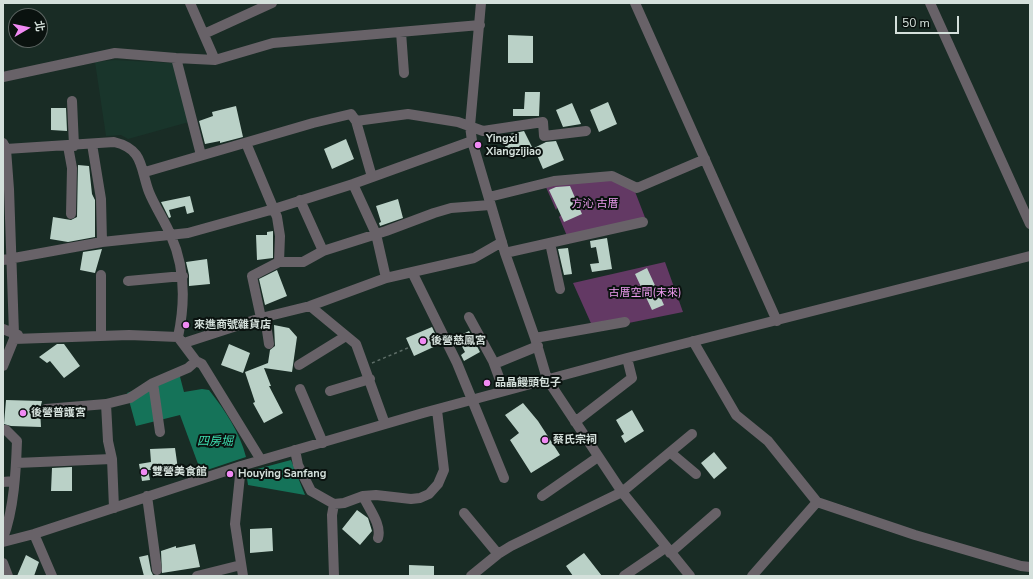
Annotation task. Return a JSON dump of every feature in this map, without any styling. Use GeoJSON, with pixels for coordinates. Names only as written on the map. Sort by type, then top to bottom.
{"type":"FeatureCollection","features":[{"type":"Feature","properties":{"kind":"street"},"geometry":{"type":"LineString","coordinates":[[190,3],[216,60]]}},
{"type":"Feature","properties":{"kind":"street"},"geometry":{"type":"LineString","coordinates":[[204,34],[272,3]]}},
{"type":"Feature","properties":{"kind":"street"},"geometry":{"type":"LineString","coordinates":[[481,3],[470,126],[472,141],[505,253],[536,342],[547,379],[622,492],[690,576]]}},
{"type":"Feature","properties":{"kind":"street"},"geometry":{"type":"LineString","coordinates":[[635,3],[777,321]]}},
{"type":"Feature","properties":{"kind":"street"},"geometry":{"type":"LineString","coordinates":[[930,3],[1030,224]]}},
{"type":"Feature","properties":{"kind":"street"},"geometry":{"type":"LineString","coordinates":[[3,77],[115,52],[216,60],[272,43],[480,25]]}},
{"type":"Feature","properties":{"kind":"street"},"geometry":{"type":"LineString","coordinates":[[401,32],[404,73]]}},
{"type":"Feature","properties":{"kind":"street"},"geometry":{"type":"LineString","coordinates":[[176,58],[200,154]]}},
{"type":"Feature","properties":{"kind":"street"},"geometry":{"type":"LineString","coordinates":[[72,102],[72,214]]}},
{"type":"Feature","properties":{"kind":"street"},"geometry":{"type":"LineString","coordinates":[[145,172],[200,154],[351,114],[356,121],[372,177]]}},
{"type":"Feature","properties":{"kind":"street"},"geometry":{"type":"LineString","coordinates":[[356,121],[408,114],[458,122],[483,131],[542,122],[544,136],[586,132]]}},
{"type":"Feature","properties":{"kind":"street"},"geometry":{"type":"LineString","coordinates":[[8,260],[102,242],[171,236],[188,233],[274,209],[353,184],[472,141]]}},
{"type":"Feature","properties":{"kind":"street"},"geometry":{"type":"LineString","coordinates":[[3,366],[14,336],[8,260],[4,146],[71,146],[114,142],[126,145],[139,157],[145,172],[149,192],[171,236],[182,276],[181,340],[196,361],[202,364],[261,460]]}},
{"type":"Feature","properties":{"kind":"street"},"geometry":{"type":"LineString","coordinates":[[246,143],[274,209],[280,236],[279,262]]}},
{"type":"Feature","properties":{"kind":"street"},"geometry":{"type":"LineString","coordinates":[[92,144],[101,199],[102,242]]}},
{"type":"Feature","properties":{"kind":"street"},"geometry":{"type":"LineString","coordinates":[[269,344],[252,276],[279,262],[303,262],[323,251],[386,232],[434,213],[451,208],[490,201],[554,181],[612,176],[637,188],[705,159]]}},
{"type":"Feature","properties":{"kind":"street"},"geometry":{"type":"LineString","coordinates":[[353,184],[376,234],[386,278]]}},
{"type":"Feature","properties":{"kind":"street"},"geometry":{"type":"LineString","coordinates":[[300,200],[323,251]]}},
{"type":"Feature","properties":{"kind":"street"},"geometry":{"type":"LineString","coordinates":[[505,253],[643,222]]}},
{"type":"Feature","properties":{"kind":"street"},"geometry":{"type":"LineString","coordinates":[[3,328],[14,336],[30,338],[101,336],[181,340],[263,317],[310,306],[386,278],[474,258],[502,242]]}},
{"type":"Feature","properties":{"kind":"street"},"geometry":{"type":"LineString","coordinates":[[550,243],[560,289]]}},
{"type":"Feature","properties":{"kind":"street"},"geometry":{"type":"LineString","coordinates":[[3,542],[34,534],[241,466],[471,400],[627,358],[1030,256]]}},
{"type":"Feature","properties":{"kind":"street"},"geometry":{"type":"LineString","coordinates":[[412,272],[457,363],[504,478]]}},
{"type":"Feature","properties":{"kind":"street"},"geometry":{"type":"LineString","coordinates":[[101,274],[101,336]]}},
{"type":"Feature","properties":{"kind":"street"},"geometry":{"type":"LineString","coordinates":[[128,282],[182,276]]}},
{"type":"Feature","properties":{"kind":"street"},"geometry":{"type":"LineString","coordinates":[[310,306],[356,344],[386,424]]}},
{"type":"Feature","properties":{"kind":"street"},"geometry":{"type":"LineString","coordinates":[[469,317],[493,361],[504,392]]}},
{"type":"Feature","properties":{"kind":"street"},"geometry":{"type":"LineString","coordinates":[[499,362],[536,342],[625,322]]}},
{"type":"Feature","properties":{"kind":"street"},"geometry":{"type":"LineString","coordinates":[[299,365],[346,336]]}},
{"type":"Feature","properties":{"kind":"street"},"geometry":{"type":"LineString","coordinates":[[693,341],[736,415],[768,441],[817,502],[915,535],[1029,567]]}},
{"type":"Feature","properties":{"kind":"street"},"geometry":{"type":"LineString","coordinates":[[575,422],[632,378],[627,358]]}},
{"type":"Feature","properties":{"kind":"street"},"geometry":{"type":"LineString","coordinates":[[46,409],[106,404],[130,398],[153,383],[188,368],[196,361]]}},
{"type":"Feature","properties":{"kind":"street"},"geometry":{"type":"LineString","coordinates":[[330,391],[370,379]]}},
{"type":"Feature","properties":{"kind":"street"},"geometry":{"type":"LineString","coordinates":[[153,383],[160,432]]}},
{"type":"Feature","properties":{"kind":"street"},"geometry":{"type":"LineString","coordinates":[[300,389],[323,443]]}},
{"type":"Feature","properties":{"kind":"street"},"geometry":{"type":"LineString","coordinates":[[106,404],[108,441],[112,459],[114,508]]}},
{"type":"Feature","properties":{"kind":"street"},"geometry":{"type":"LineString","coordinates":[[295,450],[298,465],[311,491],[334,504],[344,503],[364,496],[376,495],[420,498],[429,494],[438,484],[444,470],[437,410]]}},
{"type":"Feature","properties":{"kind":"street"},"geometry":{"type":"LineString","coordinates":[[3,430],[6,430],[16,441],[14,481],[7,527],[3,538]]}},
{"type":"Feature","properties":{"kind":"street"},"geometry":{"type":"LineString","coordinates":[[471,576],[498,554],[622,492],[671,453],[692,434]]}},
{"type":"Feature","properties":{"kind":"street"},"geometry":{"type":"LineString","coordinates":[[671,453],[696,474]]}},
{"type":"Feature","properties":{"kind":"street"},"geometry":{"type":"LineString","coordinates":[[542,496],[598,457]]}},
{"type":"Feature","properties":{"kind":"street"},"geometry":{"type":"LineString","coordinates":[[16,463],[112,459]]}},
{"type":"Feature","properties":{"kind":"street"},"geometry":{"type":"LineString","coordinates":[[241,466],[235,524],[243,576]]}},
{"type":"Feature","properties":{"kind":"street"},"geometry":{"type":"LineString","coordinates":[[3,482],[14,481]]}},
{"type":"Feature","properties":{"kind":"street"},"geometry":{"type":"LineString","coordinates":[[147,496],[157,570]]}},
{"type":"Feature","properties":{"kind":"street"},"geometry":{"type":"LineString","coordinates":[[364,496],[370,512],[379,526],[380,531],[378,538]]}},
{"type":"Feature","properties":{"kind":"street"},"geometry":{"type":"LineString","coordinates":[[752,576],[817,502]]}},
{"type":"Feature","properties":{"kind":"street"},"geometry":{"type":"LineString","coordinates":[[334,504],[332,516],[334,576]]}},
{"type":"Feature","properties":{"kind":"street"},"geometry":{"type":"LineString","coordinates":[[464,513],[498,554]]}},
{"type":"Feature","properties":{"kind":"street"},"geometry":{"type":"LineString","coordinates":[[624,576],[668,550],[716,513]]}},
{"type":"Feature","properties":{"kind":"street"},"geometry":{"type":"LineString","coordinates":[[34,534],[52,576]]}},
{"type":"Feature","properties":{"kind":"street"},"geometry":{"type":"LineString","coordinates":[[3,563],[8,576]]}},
{"type":"Feature","properties":{"kind":"street"},"geometry":{"type":"LineString","coordinates":[[197,576],[241,565]]}},
{"type":"Feature","properties":{"kind":"path"},"geometry":{"type":"LineString","coordinates":[[365,366],[410,346]]}},
{"type":"Feature","properties":{"kind":"shaded area"},"geometry":{"type":"Polygon","coordinates":[[[115,60],[173,63],[189,122],[128,139],[121,135],[106,136],[95,62],[115,60]]]}},
{"type":"Feature","properties":{"kind":"green space","name":"方沁 古厝"},"geometry":{"type":"Polygon","coordinates":[[[614,179],[634,189],[646,220],[567,236],[559,217],[561,215],[558,206],[556,210],[545,185],[614,179]]]}},
{"type":"Feature","properties":{"kind":"green space","name":"古厝空間(未來)"},"geometry":{"type":"Polygon","coordinates":[[[665,262],[683,312],[594,330],[573,283],[665,262]]]}},
{"type":"Feature","properties":{"kind":"water","name":"四房堀"},"geometry":{"type":"Polygon","coordinates":[[[179,373],[184,392],[202,389],[209,390],[231,422],[240,439],[246,457],[201,472],[180,415],[136,426],[127,393],[179,373]]]}},
{"type":"Feature","properties":{"kind":"water"},"geometry":{"type":"Polygon","coordinates":[[[291,460],[305,495],[248,485],[246,472],[291,460]]]}},
{"type":"Feature","properties":{"kind":"building"},"geometry":{"type":"Polygon","coordinates":[[[508,35],[533,36],[533,63],[508,63],[508,35]]]}},
{"type":"Feature","properties":{"kind":"building"},"geometry":{"type":"Polygon","coordinates":[[[525,92],[540,92],[539,116],[513,116],[513,109],[524,109],[525,92]]]}},
{"type":"Feature","properties":{"kind":"building"},"geometry":{"type":"Polygon","coordinates":[[[608,102],[617,124],[599,132],[590,110],[608,102]]]}},
{"type":"Feature","properties":{"kind":"building"},"geometry":{"type":"Polygon","coordinates":[[[572,103],[581,124],[563,127],[556,110],[572,103]]]}},
{"type":"Feature","properties":{"kind":"building"},"geometry":{"type":"Polygon","coordinates":[[[236,106],[243,137],[220,143],[220,141],[205,144],[199,121],[213,116],[212,112],[236,106]]]}},
{"type":"Feature","properties":{"kind":"building"},"geometry":{"type":"Polygon","coordinates":[[[51,108],[66,108],[67,131],[51,130],[51,108]]]}},
{"type":"Feature","properties":{"kind":"building"},"geometry":{"type":"Polygon","coordinates":[[[524,131],[532,147],[510,158],[501,136],[524,131]]]}},
{"type":"Feature","properties":{"kind":"building"},"geometry":{"type":"Polygon","coordinates":[[[346,139],[354,159],[332,169],[324,149],[346,139]]]}},
{"type":"Feature","properties":{"kind":"building"},"geometry":{"type":"Polygon","coordinates":[[[556,141],[564,160],[543,169],[534,148],[546,142],[556,141]]]}},
{"type":"Feature","properties":{"kind":"building"},"geometry":{"type":"Polygon","coordinates":[[[78,165],[89,166],[92,194],[95,200],[95,237],[68,242],[50,239],[53,217],[71,220],[77,217],[78,165]]]}},
{"type":"Feature","properties":{"kind":"building"},"geometry":{"type":"Polygon","coordinates":[[[570,186],[582,214],[564,222],[549,190],[556,187],[570,186]]]}},
{"type":"Feature","properties":{"kind":"building"},"geometry":{"type":"Polygon","coordinates":[[[190,196],[194,212],[187,214],[185,206],[169,210],[171,217],[169,218],[161,202],[190,196]]]}},
{"type":"Feature","properties":{"kind":"building"},"geometry":{"type":"Polygon","coordinates":[[[398,199],[403,218],[380,226],[379,223],[381,222],[376,206],[398,199]]]}},
{"type":"Feature","properties":{"kind":"building"},"geometry":{"type":"Polygon","coordinates":[[[273,231],[273,258],[257,260],[256,235],[267,235],[267,232],[273,231]]]}},
{"type":"Feature","properties":{"kind":"building"},"geometry":{"type":"Polygon","coordinates":[[[607,238],[612,269],[592,272],[590,264],[599,263],[596,247],[591,248],[590,241],[607,238]]]}},
{"type":"Feature","properties":{"kind":"building"},"geometry":{"type":"Polygon","coordinates":[[[568,248],[572,274],[564,275],[558,249],[568,248]]]}},
{"type":"Feature","properties":{"kind":"building"},"geometry":{"type":"Polygon","coordinates":[[[102,249],[95,273],[80,270],[83,252],[102,249]]]}},
{"type":"Feature","properties":{"kind":"building"},"geometry":{"type":"Polygon","coordinates":[[[207,259],[210,284],[189,286],[189,275],[186,262],[207,259]]]}},
{"type":"Feature","properties":{"kind":"building"},"geometry":{"type":"Polygon","coordinates":[[[647,268],[664,305],[652,310],[635,274],[647,268]]]}},
{"type":"Feature","properties":{"kind":"building"},"geometry":{"type":"Polygon","coordinates":[[[277,270],[287,296],[265,305],[259,279],[277,270]]]}},
{"type":"Feature","properties":{"kind":"building"},"geometry":{"type":"Polygon","coordinates":[[[274,325],[289,328],[297,337],[292,372],[264,368],[271,386],[269,386],[283,413],[264,423],[253,403],[255,402],[245,372],[268,363],[270,350],[275,346],[274,325]]]}},
{"type":"Feature","properties":{"kind":"building","name":"後營慈鳳宮"},"geometry":{"type":"Polygon","coordinates":[[[432,327],[440,344],[414,356],[406,338],[432,327]]]}},
{"type":"Feature","properties":{"kind":"building"},"geometry":{"type":"Polygon","coordinates":[[[469,331],[480,352],[464,361],[461,355],[465,352],[457,337],[469,331]]]}},
{"type":"Feature","properties":{"kind":"building"},"geometry":{"type":"Polygon","coordinates":[[[57,344],[64,344],[80,366],[64,378],[50,361],[47,363],[39,357],[57,344]]]}},
{"type":"Feature","properties":{"kind":"building"},"geometry":{"type":"Polygon","coordinates":[[[229,344],[250,353],[243,373],[221,365],[229,344]]]}},
{"type":"Feature","properties":{"kind":"building","name":"後營普護宮"},"geometry":{"type":"Polygon","coordinates":[[[6,400],[42,401],[40,409],[41,427],[11,426],[4,424],[6,400]]]}},
{"type":"Feature","properties":{"kind":"building"},"geometry":{"type":"Polygon","coordinates":[[[523,403],[538,421],[560,455],[531,473],[510,440],[519,433],[505,415],[523,403]]]}},
{"type":"Feature","properties":{"kind":"building"},"geometry":{"type":"Polygon","coordinates":[[[632,410],[644,431],[625,443],[621,436],[624,434],[616,420],[632,410]]]}},
{"type":"Feature","properties":{"kind":"building"},"geometry":{"type":"Polygon","coordinates":[[[175,448],[178,469],[148,470],[150,480],[142,481],[139,464],[151,462],[150,449],[175,448]]]}},
{"type":"Feature","properties":{"kind":"building"},"geometry":{"type":"Polygon","coordinates":[[[714,452],[727,468],[714,479],[701,463],[714,452]]]}},
{"type":"Feature","properties":{"kind":"building"},"geometry":{"type":"Polygon","coordinates":[[[72,467],[72,491],[51,491],[52,468],[72,467]]]}},
{"type":"Feature","properties":{"kind":"building"},"geometry":{"type":"Polygon","coordinates":[[[357,510],[368,518],[372,531],[360,545],[342,529],[357,510]]]}},
{"type":"Feature","properties":{"kind":"building"},"geometry":{"type":"Polygon","coordinates":[[[272,528],[273,551],[250,553],[250,529],[272,528]]]}},
{"type":"Feature","properties":{"kind":"building"},"geometry":{"type":"Polygon","coordinates":[[[195,544],[200,567],[162,573],[161,551],[176,546],[176,548],[195,544]]]}},
{"type":"Feature","properties":{"kind":"building"},"geometry":{"type":"Polygon","coordinates":[[[584,553],[602,576],[573,576],[566,566],[584,553]]]}},
{"type":"Feature","properties":{"kind":"building"},"geometry":{"type":"Polygon","coordinates":[[[26,555],[39,562],[34,576],[17,576],[26,555]]]}},
{"type":"Feature","properties":{"kind":"building"},"geometry":{"type":"Polygon","coordinates":[[[148,555],[153,575],[144,576],[139,557],[148,555]]]}},
{"type":"Feature","properties":{"kind":"building"},"geometry":{"type":"Polygon","coordinates":[[[409,565],[434,566],[434,576],[409,576],[409,565]]]}},
{"type":"Feature","properties":{"kind":"place","name":"Yingxi Xiangzijiao"},"geometry":{"type":"Point","coordinates":[478,145]}},
{"type":"Feature","properties":{"kind":"place","name":"來進商號雜貨店"},"geometry":{"type":"Point","coordinates":[186,325]}},
{"type":"Feature","properties":{"kind":"place","name":"後營慈鳳宮"},"geometry":{"type":"Point","coordinates":[423,341]}},
{"type":"Feature","properties":{"kind":"place","name":"品晶饅頭包子"},"geometry":{"type":"Point","coordinates":[487,383]}},
{"type":"Feature","properties":{"kind":"place","name":"後營普護宮"},"geometry":{"type":"Point","coordinates":[23,413]}},
{"type":"Feature","properties":{"kind":"place","name":"蔡氏宗祠"},"geometry":{"type":"Point","coordinates":[545,440]}},
{"type":"Feature","properties":{"kind":"place","name":"雙營美食館"},"geometry":{"type":"Point","coordinates":[144,472]}},
{"type":"Feature","properties":{"kind":"place","name":"Houying Sanfang"},"geometry":{"type":"Point","coordinates":[230,474]}}]}
